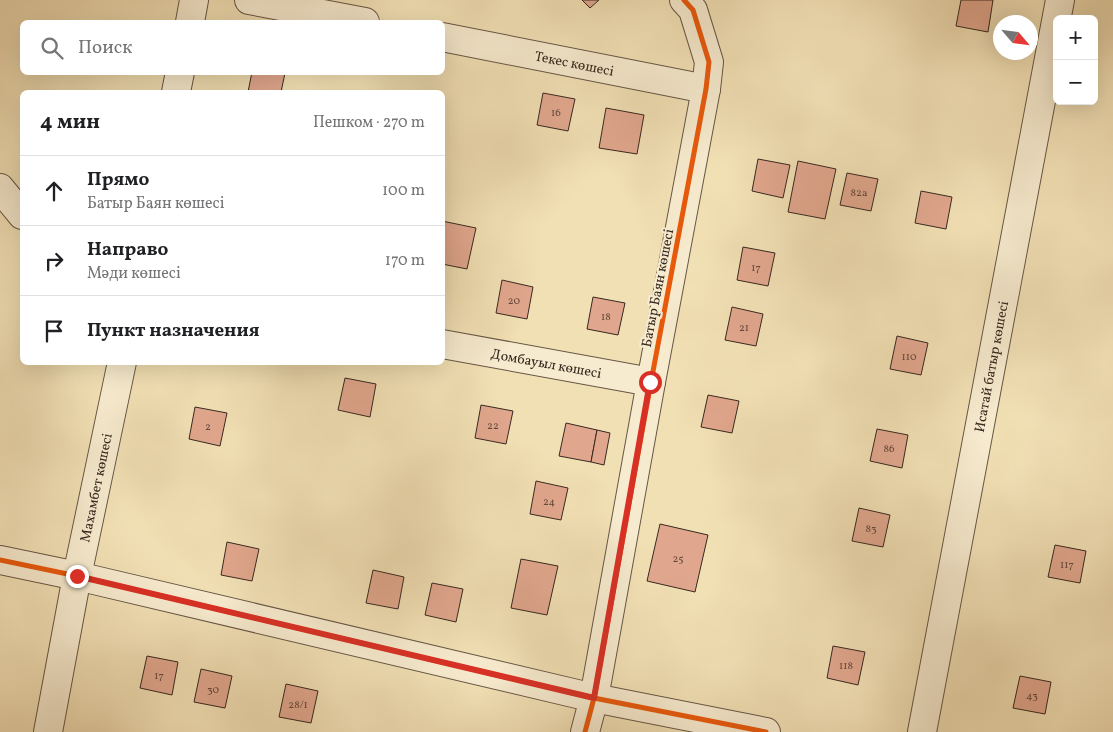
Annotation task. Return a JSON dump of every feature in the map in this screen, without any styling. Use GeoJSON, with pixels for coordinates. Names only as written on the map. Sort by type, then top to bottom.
{"type":"FeatureCollection","features":[{"type":"Feature","properties":{"kind":"street"},"geometry":{"type":"LineString","coordinates":[[190,20],[194,0]]}},
{"type":"Feature","properties":{"kind":"street"},"geometry":{"type":"LineString","coordinates":[[249,0],[354,20]]}},
{"type":"Feature","properties":{"kind":"street","name":"Исатай батыр көшесі"},"geometry":{"type":"LineString","coordinates":[[922,732],[1060,0]]}},
{"type":"Feature","properties":{"kind":"street","name":"Батыр Баян көшесі"},"geometry":{"type":"LineString","coordinates":[[585,732],[594,698],[650,382],[706,88],[709,62],[693,3]]}},
{"type":"Feature","properties":{"kind":"street","name":"Текес көшесі"},"geometry":{"type":"LineString","coordinates":[[445,39],[706,88]]}},
{"type":"Feature","properties":{"kind":"street"},"geometry":{"type":"LineString","coordinates":[[176,90],[179,75]]}},
{"type":"Feature","properties":{"kind":"street"},"geometry":{"type":"LineString","coordinates":[[0,188],[20,213]]}},
{"type":"Feature","properties":{"kind":"street","name":"Домбауыл көшесі"},"geometry":{"type":"LineString","coordinates":[[445,345],[650,382]]}},
{"type":"Feature","properties":{"kind":"street","name":"Махамбет көшесі"},"geometry":{"type":"LineString","coordinates":[[48,732],[77,576],[121,365]]}},
{"type":"Feature","properties":{"kind":"street"},"geometry":{"type":"LineString","coordinates":[[0,560],[77,576],[594,698],[766,732]]}},
{"type":"Feature","properties":{"kind":"building"},"geometry":{"type":"Polygon","coordinates":[[[582,0],[599,0],[590,8],[582,0]]]}},
{"type":"Feature","properties":{"kind":"building"},"geometry":{"type":"Polygon","coordinates":[[[961,0],[993,0],[988,32],[956,26],[961,0]]]}},
{"type":"Feature","properties":{"kind":"building"},"geometry":{"type":"Polygon","coordinates":[[[251,75],[285,75],[281,90],[248,90],[251,75]]]}},
{"type":"Feature","properties":{"kind":"building"},"geometry":{"type":"Polygon","coordinates":[[[543,93],[575,99],[568,131],[537,125],[543,93]]]}},
{"type":"Feature","properties":{"kind":"building"},"geometry":{"type":"Polygon","coordinates":[[[606,108],[644,115],[637,154],[599,148],[606,108]]]}},
{"type":"Feature","properties":{"kind":"building"},"geometry":{"type":"Polygon","coordinates":[[[758,159],[790,165],[783,198],[752,191],[758,159]]]}},
{"type":"Feature","properties":{"kind":"building"},"geometry":{"type":"Polygon","coordinates":[[[798,161],[836,169],[825,219],[788,212],[798,161]]]}},
{"type":"Feature","properties":{"kind":"building"},"geometry":{"type":"Polygon","coordinates":[[[847,173],[878,179],[871,211],[840,205],[847,173]]]}},
{"type":"Feature","properties":{"kind":"building"},"geometry":{"type":"Polygon","coordinates":[[[921,191],[952,197],[946,229],[915,223],[921,191]]]}},
{"type":"Feature","properties":{"kind":"building"},"geometry":{"type":"Polygon","coordinates":[[[445,222],[476,228],[467,269],[445,265],[445,222]]]}},
{"type":"Feature","properties":{"kind":"building"},"geometry":{"type":"Polygon","coordinates":[[[743,247],[775,253],[768,286],[737,280],[743,247]]]}},
{"type":"Feature","properties":{"kind":"building"},"geometry":{"type":"Polygon","coordinates":[[[502,280],[533,287],[527,319],[496,313],[502,280]]]}},
{"type":"Feature","properties":{"kind":"building"},"geometry":{"type":"Polygon","coordinates":[[[593,297],[625,303],[618,335],[587,329],[593,297]]]}},
{"type":"Feature","properties":{"kind":"building"},"geometry":{"type":"Polygon","coordinates":[[[732,307],[763,314],[756,346],[725,340],[732,307]]]}},
{"type":"Feature","properties":{"kind":"building"},"geometry":{"type":"Polygon","coordinates":[[[897,336],[928,343],[921,375],[890,369],[897,336]]]}},
{"type":"Feature","properties":{"kind":"building"},"geometry":{"type":"Polygon","coordinates":[[[345,378],[376,384],[370,417],[338,410],[345,378]]]}},
{"type":"Feature","properties":{"kind":"building"},"geometry":{"type":"Polygon","coordinates":[[[708,395],[739,401],[732,433],[701,427],[708,395]]]}},
{"type":"Feature","properties":{"kind":"building"},"geometry":{"type":"Polygon","coordinates":[[[481,405],[513,411],[506,444],[475,438],[481,405]]]}},
{"type":"Feature","properties":{"kind":"building"},"geometry":{"type":"Polygon","coordinates":[[[195,407],[227,413],[220,446],[189,439],[195,407]]]}},
{"type":"Feature","properties":{"kind":"building"},"geometry":{"type":"Polygon","coordinates":[[[566,423],[597,430],[591,462],[559,456],[566,423]]]}},
{"type":"Feature","properties":{"kind":"building"},"geometry":{"type":"Polygon","coordinates":[[[877,429],[908,435],[902,468],[870,461],[877,429]]]}},
{"type":"Feature","properties":{"kind":"building"},"geometry":{"type":"Polygon","coordinates":[[[597,430],[610,433],[604,465],[591,462],[597,430]]]}},
{"type":"Feature","properties":{"kind":"building"},"geometry":{"type":"Polygon","coordinates":[[[536,481],[568,488],[561,520],[530,514],[536,481]]]}},
{"type":"Feature","properties":{"kind":"building"},"geometry":{"type":"Polygon","coordinates":[[[859,508],[890,515],[883,547],[852,541],[859,508]]]}},
{"type":"Feature","properties":{"kind":"building"},"geometry":{"type":"Polygon","coordinates":[[[660,524],[708,535],[695,592],[647,581],[660,524]]]}},
{"type":"Feature","properties":{"kind":"building"},"geometry":{"type":"Polygon","coordinates":[[[227,542],[259,549],[252,581],[221,575],[227,542]]]}},
{"type":"Feature","properties":{"kind":"building"},"geometry":{"type":"Polygon","coordinates":[[[1055,545],[1086,551],[1080,583],[1048,577],[1055,545]]]}},
{"type":"Feature","properties":{"kind":"building"},"geometry":{"type":"Polygon","coordinates":[[[521,559],[558,566],[547,615],[511,608],[521,559]]]}},
{"type":"Feature","properties":{"kind":"building"},"geometry":{"type":"Polygon","coordinates":[[[373,570],[404,577],[398,609],[366,603],[373,570]]]}},
{"type":"Feature","properties":{"kind":"building"},"geometry":{"type":"Polygon","coordinates":[[[432,583],[463,589],[456,622],[425,615],[432,583]]]}},
{"type":"Feature","properties":{"kind":"building"},"geometry":{"type":"Polygon","coordinates":[[[833,646],[865,652],[858,685],[827,678],[833,646]]]}},
{"type":"Feature","properties":{"kind":"building"},"geometry":{"type":"Polygon","coordinates":[[[147,656],[178,662],[172,695],[140,688],[147,656]]]}},
{"type":"Feature","properties":{"kind":"building"},"geometry":{"type":"Polygon","coordinates":[[[201,669],[232,676],[225,708],[194,702],[201,669]]]}},
{"type":"Feature","properties":{"kind":"building"},"geometry":{"type":"Polygon","coordinates":[[[1020,676],[1051,682],[1045,714],[1013,708],[1020,676]]]}},
{"type":"Feature","properties":{"kind":"building"},"geometry":{"type":"Polygon","coordinates":[[[286,684],[318,691],[311,723],[279,717],[286,684]]]}},
{"type":"Feature","properties":{"kind":"cycle path"},"geometry":{"type":"LineString","coordinates":[[585,732],[594,698],[706,89],[709,62],[693,10],[684,0]]}},
{"type":"Feature","properties":{"kind":"cycle path"},"geometry":{"type":"LineString","coordinates":[[0,560],[77,576],[594,698],[766,732]]}},
{"type":"Feature","properties":{"kind":"route"},"geometry":{"type":"LineString","coordinates":[[77,576],[594,698],[650,382]]}}]}
